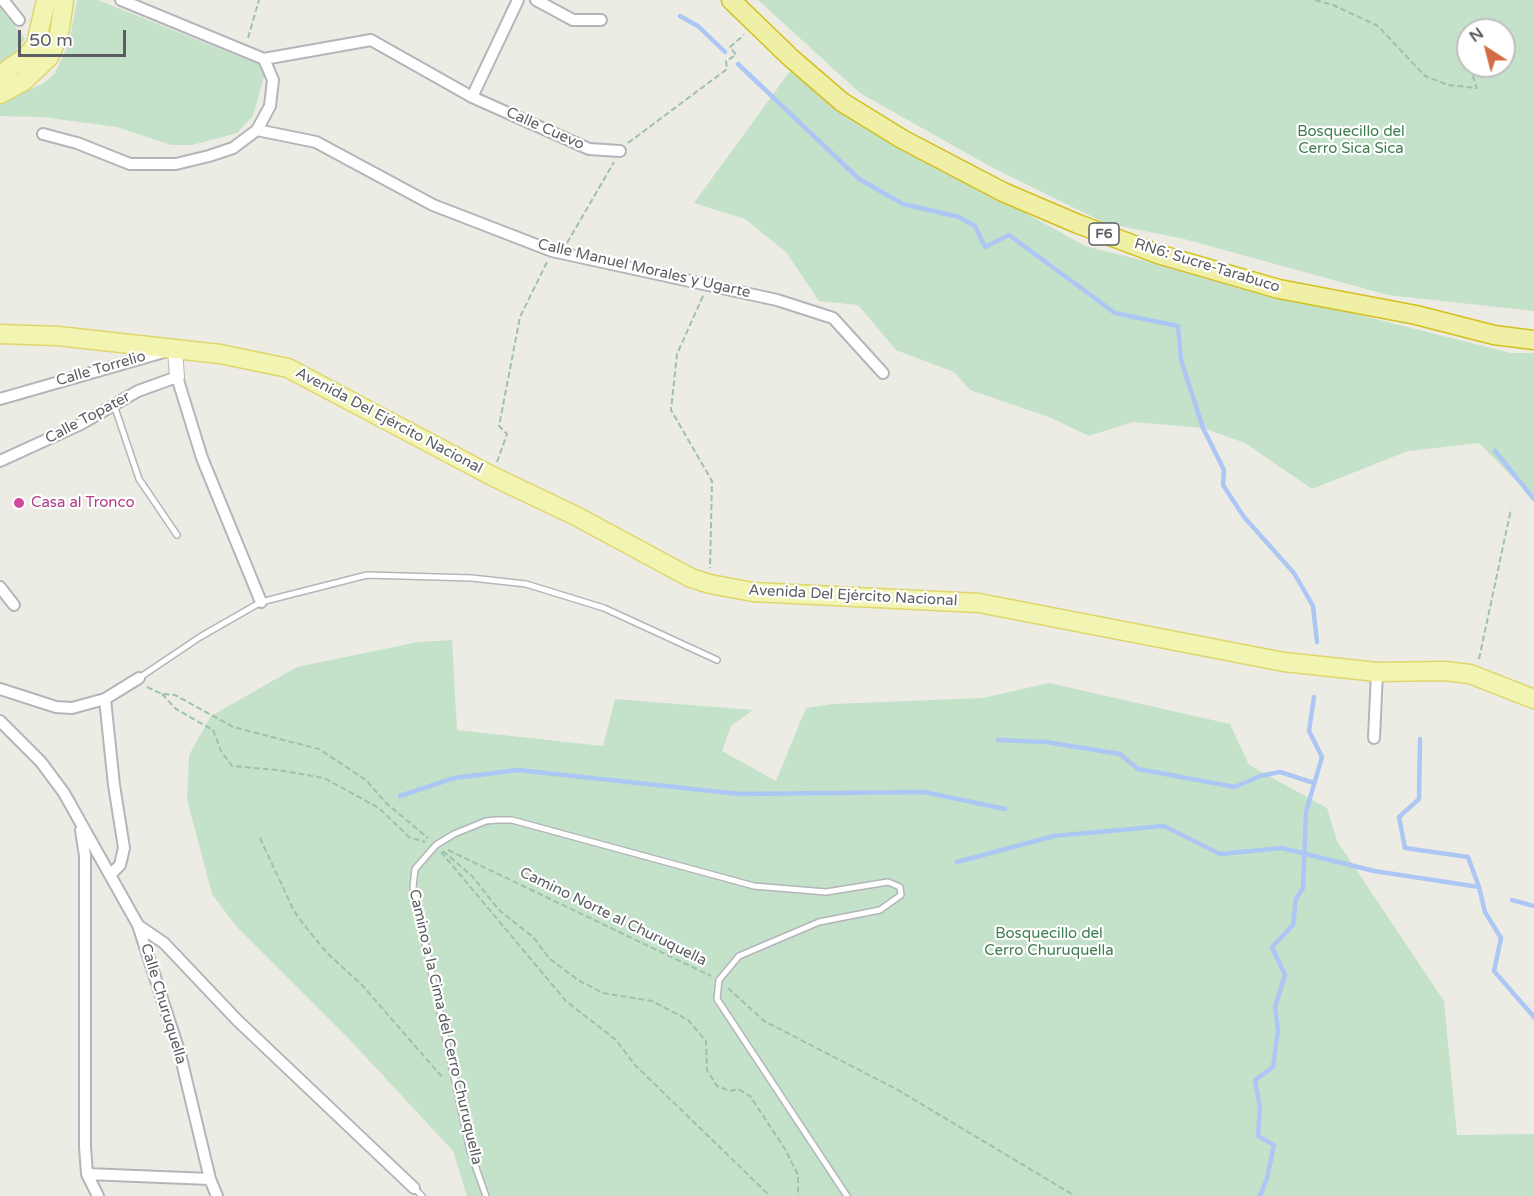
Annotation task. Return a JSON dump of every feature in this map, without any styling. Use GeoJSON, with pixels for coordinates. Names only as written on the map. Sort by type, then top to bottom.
{"type":"FeatureCollection","features":[{"type":"Feature","properties":{"kind":"highway","name":"RN6: Sucre-Tarabuco"},"geometry":{"type":"LineString","coordinates":[[731,0],[842,102],[902,140],[1003,192],[1078,225],[1158,254],[1279,289],[1416,315],[1494,335],[1534,340]]}},
{"type":"Feature","properties":{"kind":"main road"},"geometry":{"type":"LineString","coordinates":[[0,75],[27,56],[36,44],[46,0]]}},
{"type":"Feature","properties":{"kind":"main road"},"geometry":{"type":"LineString","coordinates":[[0,94],[24,81],[49,57],[59,34],[64,0]]}},
{"type":"Feature","properties":{"kind":"main road","name":"Avenida Del Ejército Nacional"},"geometry":{"type":"LineString","coordinates":[[0,334],[58,336],[220,354],[288,368],[492,476],[576,516],[691,578],[710,584],[753,592],[979,603],[1284,662],[1377,672],[1445,671],[1475,676],[1534,699]]}},
{"type":"Feature","properties":{"kind":"street"},"geometry":{"type":"LineString","coordinates":[[3,0],[19,20]]}},
{"type":"Feature","properties":{"kind":"street"},"geometry":{"type":"LineString","coordinates":[[43,134],[77,143],[130,164],[176,164],[233,148],[257,130],[270,106],[273,80],[264,59],[122,0]]}},
{"type":"Feature","properties":{"kind":"street"},"geometry":{"type":"LineString","coordinates":[[472,97],[518,0]]}},
{"type":"Feature","properties":{"kind":"street"},"geometry":{"type":"LineString","coordinates":[[536,0],[573,20],[601,20]]}},
{"type":"Feature","properties":{"kind":"street","name":"Calle Cuevo"},"geometry":{"type":"LineString","coordinates":[[264,59],[371,40],[472,97],[589,149],[620,152]]}},
{"type":"Feature","properties":{"kind":"street","name":"Calle Manuel Morales y Ugarte"},"geometry":{"type":"LineString","coordinates":[[257,130],[316,142],[433,205],[557,252],[777,300],[833,318],[883,373]]}},
{"type":"Feature","properties":{"kind":"street"},"geometry":{"type":"LineString","coordinates":[[176,349],[177,377],[206,467],[261,602]]}},
{"type":"Feature","properties":{"kind":"street","name":"Calle Torrelio"},"geometry":{"type":"LineString","coordinates":[[0,399],[176,349]]}},
{"type":"Feature","properties":{"kind":"street","name":"Calle Topater"},"geometry":{"type":"LineString","coordinates":[[0,461],[81,424],[138,391],[177,377]]}},
{"type":"Feature","properties":{"kind":"street"},"geometry":{"type":"LineString","coordinates":[[0,587],[14,604]]}},
{"type":"Feature","properties":{"kind":"street"},"geometry":{"type":"LineString","coordinates":[[1374,738],[1377,672]]}},
{"type":"Feature","properties":{"kind":"street"},"geometry":{"type":"LineString","coordinates":[[0,689],[56,707],[72,708],[105,699],[139,678]]}},
{"type":"Feature","properties":{"kind":"street"},"geometry":{"type":"LineString","coordinates":[[105,699],[114,785],[124,848],[120,865],[110,875]]}},
{"type":"Feature","properties":{"kind":"street","name":"Calle Churuquella"},"geometry":{"type":"LineString","coordinates":[[0,721],[41,762],[64,793],[138,925],[180,1054],[210,1179],[217,1196]]}},
{"type":"Feature","properties":{"kind":"street"},"geometry":{"type":"LineString","coordinates":[[80,824],[85,856],[83,1011],[87,1174],[98,1196]]}},
{"type":"Feature","properties":{"kind":"street"},"geometry":{"type":"LineString","coordinates":[[138,925],[164,943],[253,1036],[418,1192]]}},
{"type":"Feature","properties":{"kind":"street"},"geometry":{"type":"LineString","coordinates":[[87,1174],[210,1179]]}},
{"type":"Feature","properties":{"kind":"lane"},"geometry":{"type":"LineString","coordinates":[[114,405],[139,479],[177,536]]}},
{"type":"Feature","properties":{"kind":"lane"},"geometry":{"type":"LineString","coordinates":[[139,678],[261,602],[367,575],[472,578],[526,584],[604,608],[717,660]]}},
{"type":"Feature","properties":{"kind":"lane","name":"Camino a la Cima del Cerro Churuquella"},"geometry":{"type":"LineString","coordinates":[[486,1196],[470,1151],[413,887],[415,869],[436,845],[486,821],[512,820],[754,886],[826,892],[888,882],[900,887],[901,896],[880,910],[819,922],[739,956],[719,980]]}},
{"type":"Feature","properties":{"kind":"lane"},"geometry":{"type":"LineString","coordinates":[[719,980],[717,999],[847,1196]]}},
{"type":"Feature","properties":{"kind":"path"},"geometry":{"type":"LineString","coordinates":[[244,49],[259,0]]}},
{"type":"Feature","properties":{"kind":"path"},"geometry":{"type":"LineString","coordinates":[[1315,0],[1378,26],[1425,76],[1448,85],[1477,88],[1474,78]]}},
{"type":"Feature","properties":{"kind":"path"},"geometry":{"type":"LineString","coordinates":[[492,476],[507,434],[499,426],[520,318],[557,252],[620,152],[632,140],[728,69],[726,61],[736,55],[730,47],[756,24]]}},
{"type":"Feature","properties":{"kind":"path"},"geometry":{"type":"LineString","coordinates":[[707,285],[677,354],[671,410],[712,481],[710,584]]}},
{"type":"Feature","properties":{"kind":"path"},"geometry":{"type":"LineString","coordinates":[[1475,676],[1511,509]]}},
{"type":"Feature","properties":{"kind":"path","name":"Camino Norte al Churuquella"},"geometry":{"type":"LineString","coordinates":[[139,678],[150,690],[175,695],[232,727],[319,749],[366,780],[387,803],[436,845],[719,980],[764,1021],[898,1090],[1075,1196]]}},
{"type":"Feature","properties":{"kind":"path"},"geometry":{"type":"LineString","coordinates":[[162,694],[176,709],[213,730],[221,751],[232,766],[278,770],[324,778],[379,808],[409,837],[436,845],[472,876],[499,910],[533,937],[550,959],[578,980],[603,993],[652,1001],[688,1020],[706,1041],[707,1070],[717,1086],[730,1091],[738,1089],[750,1096],[785,1149],[798,1175],[798,1196]]}},
{"type":"Feature","properties":{"kind":"path"},"geometry":{"type":"LineString","coordinates":[[260,838],[294,911],[304,926],[328,954],[376,999],[459,1096]]}},
{"type":"Feature","properties":{"kind":"path"},"geometry":{"type":"LineString","coordinates":[[436,845],[566,1000],[616,1040],[635,1065],[770,1196]]}},
{"type":"Feature","properties":{"kind":"green space"},"geometry":{"type":"Polygon","coordinates":[[[77,0],[98,0],[260,65],[265,73],[253,116],[237,133],[192,145],[171,145],[117,127],[42,117],[0,116],[0,103],[44,83],[55,73],[69,44],[77,0]]]}},
{"type":"Feature","properties":{"kind":"green space","name":"Bosquecillo del Cerro Sica Sica"},"geometry":{"type":"Polygon","coordinates":[[[758,0],[1534,0],[1534,311],[1388,295],[1184,239],[1105,223],[993,168],[860,93],[758,0]]]}},
{"type":"Feature","properties":{"kind":"green space"},"geometry":{"type":"Polygon","coordinates":[[[0,8],[25,39],[14,53],[0,63],[0,8]]]}},
{"type":"Feature","properties":{"kind":"green space"},"geometry":{"type":"Polygon","coordinates":[[[790,71],[849,115],[1085,246],[1511,353],[1534,353],[1534,499],[1479,443],[1408,451],[1312,489],[1245,443],[1203,428],[1133,422],[1089,436],[1049,417],[970,390],[954,372],[896,350],[858,305],[819,301],[786,252],[745,219],[694,203],[790,71]]]}},
{"type":"Feature","properties":{"kind":"green space","name":"Bosquecillo del Cerro Churuquella"},"geometry":{"type":"Polygon","coordinates":[[[452,640],[457,730],[603,746],[615,699],[753,710],[731,726],[722,751],[776,781],[806,708],[833,704],[983,698],[1049,683],[1230,724],[1249,765],[1327,808],[1337,841],[1444,1001],[1457,1135],[1534,1134],[1534,1196],[467,1196],[453,1151],[349,1039],[236,926],[212,894],[187,799],[189,755],[211,716],[297,667],[418,642],[452,640]]]}},
{"type":"Feature","properties":{"kind":"waterway"},"geometry":{"type":"LineString","coordinates":[[680,16],[698,26],[725,52]]}},
{"type":"Feature","properties":{"kind":"waterway"},"geometry":{"type":"LineString","coordinates":[[738,64],[859,179],[903,204],[959,217],[975,226],[985,247],[1009,235],[1115,313],[1178,326],[1181,360],[1203,428],[1224,470],[1223,485],[1244,517],[1294,573],[1313,606],[1317,642]]}},
{"type":"Feature","properties":{"kind":"waterway"},"geometry":{"type":"LineString","coordinates":[[1495,451],[1534,499]]}},
{"type":"Feature","properties":{"kind":"waterway"},"geometry":{"type":"LineString","coordinates":[[1260,1196],[1267,1178],[1274,1145],[1258,1136],[1260,1108],[1255,1080],[1273,1067],[1278,1030],[1275,1007],[1285,975],[1272,947],[1293,925],[1296,899],[1303,888],[1306,812],[1322,757],[1309,731],[1314,697]]}},
{"type":"Feature","properties":{"kind":"waterway"},"geometry":{"type":"LineString","coordinates":[[1420,739],[1419,799],[1399,817],[1405,848],[1468,857],[1485,912],[1501,938],[1494,971],[1534,1017]]}},
{"type":"Feature","properties":{"kind":"waterway"},"geometry":{"type":"LineString","coordinates":[[998,740],[1046,742],[1120,754],[1138,769],[1235,787],[1260,776],[1280,772],[1314,783]]}},
{"type":"Feature","properties":{"kind":"waterway"},"geometry":{"type":"LineString","coordinates":[[400,796],[454,778],[518,770],[739,794],[924,792],[1005,809]]}},
{"type":"Feature","properties":{"kind":"waterway"},"geometry":{"type":"LineString","coordinates":[[957,862],[1054,836],[1164,826],[1220,854],[1282,848],[1374,871],[1479,887]]}},
{"type":"Feature","properties":{"kind":"waterway"},"geometry":{"type":"LineString","coordinates":[[1512,900],[1534,906]]}},
{"type":"Feature","properties":{"kind":"place","name":"Casa al Tronco"},"geometry":{"type":"Point","coordinates":[19,503]}}]}
